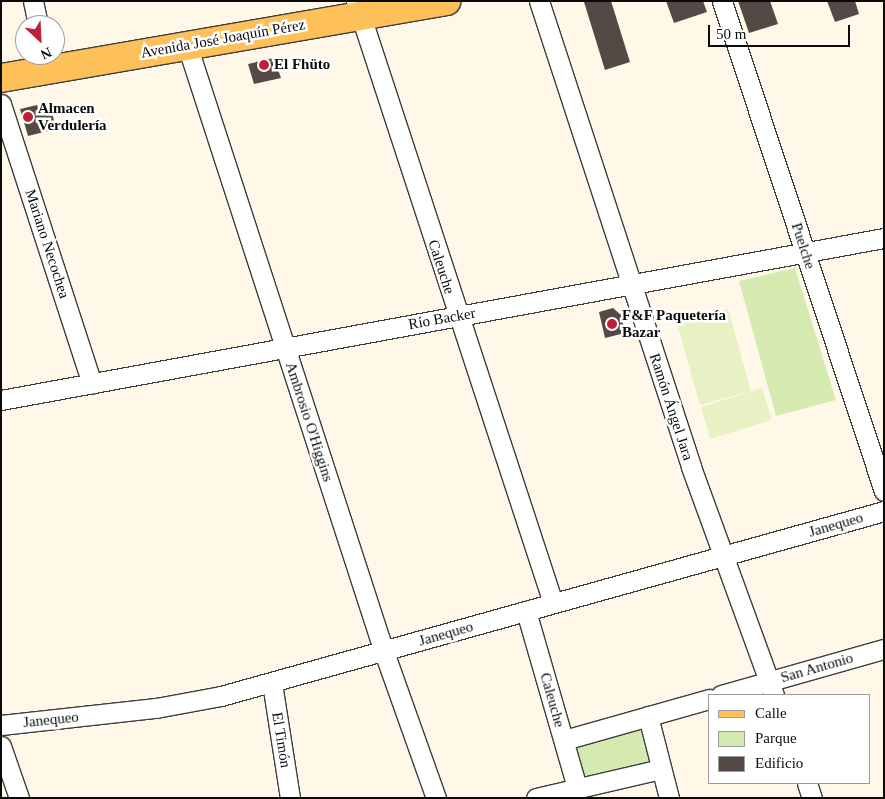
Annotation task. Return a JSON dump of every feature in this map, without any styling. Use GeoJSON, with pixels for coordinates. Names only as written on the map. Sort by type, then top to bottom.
{"type":"FeatureCollection","features":[{"type":"Feature","properties":{"kind":"main road","name":"Avenida José Joaquín Pérez"},"geometry":{"type":"LineString","coordinates":[[65,60],[187,45],[357,9],[446,1]]}},
{"type":"Feature","properties":{"kind":"main road","name":"Avenida José Joaquín Pérez"},"geometry":{"type":"LineString","coordinates":[[1,78],[38,65]]}},
{"type":"Feature","properties":{"kind":"street"},"geometry":{"type":"LineString","coordinates":[[34,1],[36,15]]}},
{"type":"Feature","properties":{"kind":"street","name":"Ramón Ángel Jara"},"geometry":{"type":"LineString","coordinates":[[538,1],[722,557],[771,688]]}},
{"type":"Feature","properties":{"kind":"street","name":"Puelche"},"geometry":{"type":"LineString","coordinates":[[722,1],[884,491]]}},
{"type":"Feature","properties":{"kind":"street","name":"Caleuche"},"geometry":{"type":"LineString","coordinates":[[357,9],[553,603]]}},
{"type":"Feature","properties":{"kind":"street","name":"Ambrosio O'Higgins"},"geometry":{"type":"LineString","coordinates":[[187,45],[384,652],[436,798]]}},
{"type":"Feature","properties":{"kind":"street","name":"Mariano Necochea"},"geometry":{"type":"LineString","coordinates":[[1,104],[92,384]]}},
{"type":"Feature","properties":{"kind":"street","name":"Río Backer"},"geometry":{"type":"LineString","coordinates":[[1,400],[884,238]]}},
{"type":"Feature","properties":{"kind":"street","name":"Janequeo"},"geometry":{"type":"LineString","coordinates":[[1,725],[191,703],[384,652],[884,511]]}},
{"type":"Feature","properties":{"kind":"street","name":"Caleuche"},"geometry":{"type":"LineString","coordinates":[[526,611],[577,788]]}},
{"type":"Feature","properties":{"kind":"street","name":"San Antonio"},"geometry":{"type":"LineString","coordinates":[[729,694],[771,688],[884,649]]}},
{"type":"Feature","properties":{"kind":"street","name":"El Timón"},"geometry":{"type":"LineString","coordinates":[[272,683],[290,798]]}},
{"type":"Feature","properties":{"kind":"street"},"geometry":{"type":"LineString","coordinates":[[564,740],[708,699]]}},
{"type":"Feature","properties":{"kind":"street"},"geometry":{"type":"LineString","coordinates":[[648,716],[669,798]]}},
{"type":"Feature","properties":{"kind":"street"},"geometry":{"type":"LineString","coordinates":[[1,746],[19,798]]}},
{"type":"Feature","properties":{"kind":"street"},"geometry":{"type":"LineString","coordinates":[[536,798],[661,769]]}},
{"type":"Feature","properties":{"kind":"street"},"geometry":{"type":"LineString","coordinates":[[807,784],[812,798]]}},
{"type":"Feature","properties":{"kind":"green space"},"geometry":{"type":"Polygon","coordinates":[[[795,268],[836,400],[776,416],[739,281],[795,268]]]}},
{"type":"Feature","properties":{"kind":"green space"},"geometry":{"type":"Polygon","coordinates":[[[728,309],[751,391],[700,405],[677,323],[728,309]]]}},
{"type":"Feature","properties":{"kind":"green space"},"geometry":{"type":"Polygon","coordinates":[[[762,388],[772,420],[710,439],[701,407],[762,388]]]}},
{"type":"Feature","properties":{"kind":"green space"},"geometry":{"type":"Polygon","coordinates":[[[640,726],[651,764],[580,781],[570,745],[640,726]]]}},
{"type":"Feature","properties":{"kind":"building"},"geometry":{"type":"Polygon","coordinates":[[[611,1],[630,62],[605,70],[584,2],[611,1]]]}},
{"type":"Feature","properties":{"kind":"building"},"geometry":{"type":"Polygon","coordinates":[[[666,1],[703,1],[707,12],[674,23],[666,1]]]}},
{"type":"Feature","properties":{"kind":"building"},"geometry":{"type":"Polygon","coordinates":[[[738,1],[770,1],[778,24],[749,33],[738,1]]]}},
{"type":"Feature","properties":{"kind":"building"},"geometry":{"type":"Polygon","coordinates":[[[827,1],[855,1],[859,14],[835,22],[827,1]]]}},
{"type":"Feature","properties":{"kind":"building"},"geometry":{"type":"Polygon","coordinates":[[[274,58],[281,78],[254,84],[248,64],[274,58]]]}},
{"type":"Feature","properties":{"kind":"building"},"geometry":{"type":"Polygon","coordinates":[[[37,105],[39,111],[51,108],[56,129],[28,136],[20,109],[37,105]]]}},
{"type":"Feature","properties":{"kind":"building","name":"F&F Paquetería Bazar"},"geometry":{"type":"Polygon","coordinates":[[[613,308],[621,315],[625,333],[605,338],[599,312],[613,308]]]}},
{"type":"Feature","properties":{"kind":"place","name":"El Fhüto"},"geometry":{"type":"Point","coordinates":[264,65]}},
{"type":"Feature","properties":{"kind":"place","name":"Almacen Verdulería"},"geometry":{"type":"Point","coordinates":[28,117]}},
{"type":"Feature","properties":{"kind":"place","name":"F&F Paquetería Bazar"},"geometry":{"type":"Point","coordinates":[612,324]}}]}
